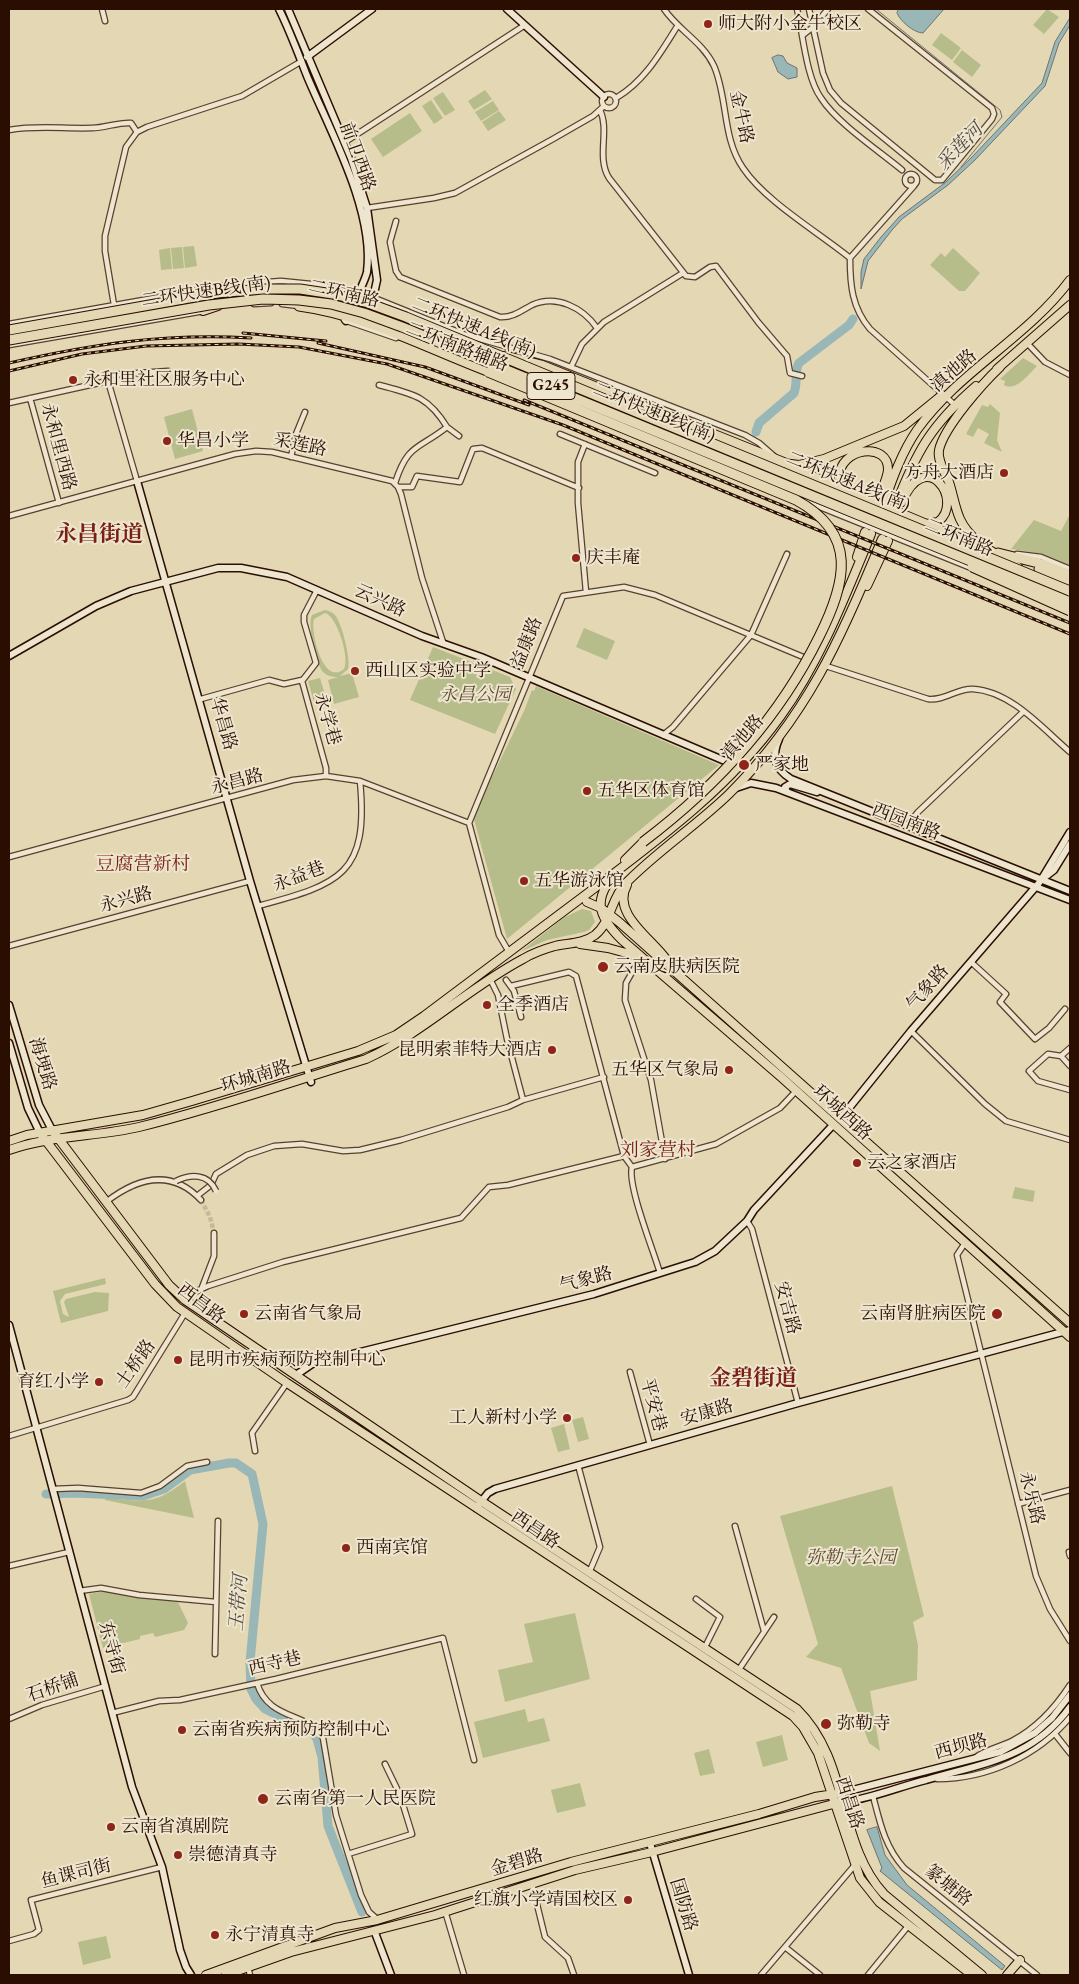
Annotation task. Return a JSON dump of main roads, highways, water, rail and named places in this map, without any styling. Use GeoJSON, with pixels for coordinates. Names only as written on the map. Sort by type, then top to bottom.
{"type":"FeatureCollection","features":[{"type":"Feature","properties":{"kind":"highway","name":"二环快速A线(南)"},"geometry":{"type":"LineString","coordinates":[[9,331],[216,293],[263,289],[291,289],[325,293],[372,305],[1070,591]]}},
{"type":"Feature","properties":{"kind":"highway","name":"二环快速B线(南)"},"geometry":{"type":"LineString","coordinates":[[9,340],[218,304],[254,300],[291,299],[323,303],[364,313],[499,366],[1070,601]]}},
{"type":"Feature","properties":{"kind":"highway"},"geometry":{"type":"LineString","coordinates":[[299,306],[350,309],[357,320],[488,372],[801,502],[817,513],[825,522],[836,541],[841,559],[840,587],[831,611],[804,666],[775,712],[741,754],[711,785],[643,842]]}},
{"type":"Feature","properties":{"kind":"highway"},"geometry":{"type":"LineString","coordinates":[[489,352],[541,364],[785,464]]}},
{"type":"Feature","properties":{"kind":"highway"},"geometry":{"type":"LineString","coordinates":[[499,366],[583,411]]}},
{"type":"Feature","properties":{"kind":"highway"},"geometry":{"type":"LineString","coordinates":[[488,372],[564,394]]}},
{"type":"Feature","properties":{"kind":"highway"},"geometry":{"type":"LineString","coordinates":[[944,550],[998,580],[1070,610]]}},
{"type":"Feature","properties":{"kind":"highway"},"geometry":{"type":"LineString","coordinates":[[1002,555],[1070,575]]}},
{"type":"Feature","properties":{"kind":"highway"},"geometry":{"type":"LineString","coordinates":[[1049,569],[1070,582]]}},
{"type":"Feature","properties":{"kind":"main road","name":"滇池路"},"geometry":{"type":"LineString","coordinates":[[847,492],[839,478],[843,462],[858,452],[876,452],[885,458],[888,466],[881,501],[909,443],[944,397],[1042,315],[1070,280]]}},
{"type":"Feature","properties":{"kind":"main road","name":"二环南路"},"geometry":{"type":"LineString","coordinates":[[9,331],[244,292],[300,291],[350,309]]}},
{"type":"Feature","properties":{"kind":"main road","name":"二环南路"},"geometry":{"type":"LineString","coordinates":[[9,340],[244,299],[299,298],[350,309],[370,305],[1070,591]]}},
{"type":"Feature","properties":{"kind":"main road"},"geometry":{"type":"LineString","coordinates":[[204,311],[244,299]]}},
{"type":"Feature","properties":{"kind":"main road","name":"二环南路"},"geometry":{"type":"LineString","coordinates":[[370,305],[1070,601]]}},
{"type":"Feature","properties":{"kind":"main road","name":"滇池路"},"geometry":{"type":"LineString","coordinates":[[926,524],[940,520],[948,508],[946,492],[936,480],[926,476],[916,479],[909,486],[897,507],[916,456],[945,415],[955,405],[1070,305]]}},
{"type":"Feature","properties":{"kind":"main road"},"geometry":{"type":"LineString","coordinates":[[1000,367],[965,406],[943,440],[939,453],[964,525],[978,541],[1046,582]]}},
{"type":"Feature","properties":{"kind":"main road"},"geometry":{"type":"LineString","coordinates":[[737,456],[799,465],[819,461],[898,429],[912,421],[934,401],[944,397],[948,407],[945,415]]}},
{"type":"Feature","properties":{"kind":"main road"},"geometry":{"type":"LineString","coordinates":[[785,464],[847,492],[1002,555]]}},
{"type":"Feature","properties":{"kind":"main road","name":"滇池路"},"geometry":{"type":"LineString","coordinates":[[620,869],[691,813],[736,769],[781,716],[814,662],[838,614],[868,533]]}},
{"type":"Feature","properties":{"kind":"main road","name":"滇池路"},"geometry":{"type":"LineString","coordinates":[[597,934],[608,918],[618,893],[633,876],[691,829],[731,792],[785,730],[826,666],[849,618],[875,572],[885,540]]}},
{"type":"Feature","properties":{"kind":"main road"},"geometry":{"type":"LineString","coordinates":[[569,907],[607,881],[643,842]]}},
{"type":"Feature","properties":{"kind":"main road"},"geometry":{"type":"LineString","coordinates":[[569,907],[578,902],[586,902],[600,907],[601,897],[607,881],[643,842]]}},
{"type":"Feature","properties":{"kind":"main road"},"geometry":{"type":"LineString","coordinates":[[642,868],[625,889],[623,905],[629,917],[654,944],[678,975]]}},
{"type":"Feature","properties":{"kind":"main road"},"geometry":{"type":"LineString","coordinates":[[620,869],[623,876],[629,878],[633,876]]}},
{"type":"Feature","properties":{"kind":"main road"},"geometry":{"type":"LineString","coordinates":[[568,944],[585,941],[597,934],[602,923],[596,906],[586,902]]}},
{"type":"Feature","properties":{"kind":"main road","name":"环城南路"},"geometry":{"type":"LineString","coordinates":[[9,1141],[52,1130],[161,1110],[358,1051],[396,1035],[569,907]]}},
{"type":"Feature","properties":{"kind":"main road","name":"环城西路"},"geometry":{"type":"LineString","coordinates":[[600,907],[622,940],[796,1091],[1068,1333]]}},
{"type":"Feature","properties":{"kind":"main road","name":"环城西路"},"geometry":{"type":"LineString","coordinates":[[608,918],[678,975],[1070,1323]]}},
{"type":"Feature","properties":{"kind":"main road"},"geometry":{"type":"LineString","coordinates":[[568,944],[602,946],[644,960]]}},
{"type":"Feature","properties":{"kind":"main road","name":"环城南路"},"geometry":{"type":"LineString","coordinates":[[9,1150],[57,1138],[82,1138],[140,1127],[310,1079],[380,1053],[490,979],[529,956],[568,944]]}},
{"type":"Feature","properties":{"kind":"main road","name":"西昌路"},"geometry":{"type":"LineString","coordinates":[[52,1130],[169,1285],[182,1298],[232,1334],[296,1375],[481,1501],[797,1709],[818,1733],[828,1752],[862,1860],[874,1884],[982,1975]]}},
{"type":"Feature","properties":{"kind":"main road","name":"西昌路"},"geometry":{"type":"LineString","coordinates":[[40,1133],[155,1284],[186,1313],[287,1383],[793,1716],[803,1727],[818,1753],[854,1866],[869,1890],[908,1925],[972,1975]]}},
{"type":"Feature","properties":{"kind":"main road","name":"金碧路"},"geometry":{"type":"LineString","coordinates":[[226,1975],[249,1971],[322,1943],[445,1911],[576,1870],[652,1852],[832,1799],[841,1793]]}},
{"type":"Feature","properties":{"kind":"main road","name":"金碧路"},"geometry":{"type":"LineString","coordinates":[[206,1975],[322,1932],[377,1920],[572,1862],[759,1814],[778,1806],[832,1799],[844,1802]]}},
{"type":"Feature","properties":{"kind":"main road"},"geometry":{"type":"LineString","coordinates":[[322,1943],[425,1910],[426,1908],[423,1907]]}},
{"type":"Feature","properties":{"kind":"main road"},"geometry":{"type":"LineString","coordinates":[[1007,1975],[1020,1960]]}},
{"type":"Feature","properties":{"kind":"water"},"geometry":{"type":"Polygon","coordinates":[[[899,9],[944,9],[923,33],[912,29],[904,23],[897,13],[899,9]]]}},
{"type":"Feature","properties":{"kind":"water","name":"采莲河"},"geometry":{"type":"Polygon","coordinates":[[[1070,18],[1070,25],[1059,43],[1045,86],[975,160],[948,185],[902,219],[892,230],[868,261],[861,289],[861,272],[864,259],[881,237],[899,217],[946,182],[1042,83],[1055,42],[1070,18]]]}},
{"type":"Feature","properties":{"kind":"water"},"geometry":{"type":"Polygon","coordinates":[[[778,55],[783,56],[787,63],[797,68],[797,77],[788,79],[778,72],[772,58],[778,55]]]}},
{"type":"Feature","properties":{"kind":"water"},"geometry":{"type":"Polygon","coordinates":[[[877,1827],[885,1855],[907,1885],[1005,1966],[1002,1970],[880,1871],[882,1868],[867,1830],[877,1827]]]}},
{"type":"Feature","properties":{"kind":"waterway"},"geometry":{"type":"LineString","coordinates":[[876,9],[1000,110],[1002,117],[961,167]]}},
{"type":"Feature","properties":{"kind":"waterway","name":"采莲河"},"geometry":{"type":"LineString","coordinates":[[756,432],[759,423],[794,393],[799,363],[849,325],[853,319]]}},
{"type":"Feature","properties":{"kind":"waterway","name":"玉带河"},"geometry":{"type":"LineString","coordinates":[[46,1494],[74,1493],[143,1496],[164,1489],[190,1470],[229,1463],[236,1463],[252,1474],[263,1524],[250,1662],[251,1689],[256,1699],[265,1709],[312,1732],[317,1739],[322,1757],[328,1826],[362,1912]]}},
{"type":"Feature","properties":{"kind":"tunnel"},"geometry":{"type":"LineString","coordinates":[[201,1200],[210,1217],[214,1233]]}},
{"type":"Feature","properties":{"kind":"railway"},"geometry":{"type":"LineString","coordinates":[[243,333],[326,341]]}},
{"type":"Feature","properties":{"kind":"railway"},"geometry":{"type":"LineString","coordinates":[[9,363],[100,345],[158,339],[188,337],[251,338]]}},
{"type":"Feature","properties":{"kind":"railway"},"geometry":{"type":"LineString","coordinates":[[318,343],[425,367],[529,405]]}},
{"type":"Feature","properties":{"kind":"railway"},"geometry":{"type":"LineString","coordinates":[[9,371],[82,354],[146,346],[238,344],[299,347],[387,364],[563,425],[1070,634]]}},
{"type":"Feature","properties":{"kind":"railway"},"geometry":{"type":"LineString","coordinates":[[524,400],[1070,623]]}},
{"type":"Feature","properties":{"kind":"place","name":"师大附小金牛校区"},"geometry":{"type":"Point","coordinates":[708,24]}},
{"type":"Feature","properties":{"kind":"place","name":"永和里社区服务中心"},"geometry":{"type":"Point","coordinates":[73,380]}},
{"type":"Feature","properties":{"kind":"place","name":"华昌小学"},"geometry":{"type":"Point","coordinates":[167,441]}},
{"type":"Feature","properties":{"kind":"place","name":"方舟大酒店"},"geometry":{"type":"Point","coordinates":[1004,473]}},
{"type":"Feature","properties":{"kind":"place","name":"庆丰庵"},"geometry":{"type":"Point","coordinates":[576,558]}},
{"type":"Feature","properties":{"kind":"place","name":"西山区实验中学"},"geometry":{"type":"Point","coordinates":[355,671]}},
{"type":"Feature","properties":{"kind":"place","name":"严家地"},"geometry":{"type":"Point","coordinates":[744,765]}},
{"type":"Feature","properties":{"kind":"place","name":"五华区体育馆"},"geometry":{"type":"Point","coordinates":[587,791]}},
{"type":"Feature","properties":{"kind":"place","name":"五华游泳馆"},"geometry":{"type":"Point","coordinates":[524,881]}},
{"type":"Feature","properties":{"kind":"place","name":"云南皮肤病医院"},"geometry":{"type":"Point","coordinates":[603,967]}},
{"type":"Feature","properties":{"kind":"place","name":"全季酒店"},"geometry":{"type":"Point","coordinates":[487,1005]}},
{"type":"Feature","properties":{"kind":"place","name":"昆明索菲特大酒店"},"geometry":{"type":"Point","coordinates":[552,1050]}},
{"type":"Feature","properties":{"kind":"place","name":"五华区气象局"},"geometry":{"type":"Point","coordinates":[729,1070]}},
{"type":"Feature","properties":{"kind":"place","name":"云之家酒店"},"geometry":{"type":"Point","coordinates":[857,1163]}},
{"type":"Feature","properties":{"kind":"place","name":"云南省气象局"},"geometry":{"type":"Point","coordinates":[244,1314]}},
{"type":"Feature","properties":{"kind":"place","name":"云南肾脏病医院"},"geometry":{"type":"Point","coordinates":[997,1314]}},
{"type":"Feature","properties":{"kind":"place","name":"昆明市疾病预防控制中心"},"geometry":{"type":"Point","coordinates":[178,1360]}},
{"type":"Feature","properties":{"kind":"place","name":"育红小学"},"geometry":{"type":"Point","coordinates":[99,1382]}},
{"type":"Feature","properties":{"kind":"place","name":"工人新村小学"},"geometry":{"type":"Point","coordinates":[567,1418]}},
{"type":"Feature","properties":{"kind":"place","name":"西南宾馆"},"geometry":{"type":"Point","coordinates":[346,1548]}},
{"type":"Feature","properties":{"kind":"place","name":"弥勒寺"},"geometry":{"type":"Point","coordinates":[826,1724]}},
{"type":"Feature","properties":{"kind":"place","name":"云南省疾病预防控制中心"},"geometry":{"type":"Point","coordinates":[182,1730]}},
{"type":"Feature","properties":{"kind":"place","name":"云南省第一人民医院"},"geometry":{"type":"Point","coordinates":[263,1799]}},
{"type":"Feature","properties":{"kind":"place","name":"云南省滇剧院"},"geometry":{"type":"Point","coordinates":[111,1827]}},
{"type":"Feature","properties":{"kind":"place","name":"崇德清真寺"},"geometry":{"type":"Point","coordinates":[178,1855]}},
{"type":"Feature","properties":{"kind":"place","name":"红旗小学靖国校区"},"geometry":{"type":"Point","coordinates":[628,1900]}},
{"type":"Feature","properties":{"kind":"place","name":"永宁清真寺"},"geometry":{"type":"Point","coordinates":[215,1935]}},
{"type":"Feature","properties":{"kind":"district","name":"永昌街道"},"geometry":{"type":"Point","coordinates":[99,535]}},
{"type":"Feature","properties":{"kind":"district","name":"豆腐营新村"},"geometry":{"type":"Point","coordinates":[143,865]}},
{"type":"Feature","properties":{"kind":"district","name":"刘家营村"},"geometry":{"type":"Point","coordinates":[658,1151]}},
{"type":"Feature","properties":{"kind":"district","name":"金碧街道"},"geometry":{"type":"Point","coordinates":[753,1379]}},
{"type":"Feature","properties":{"kind":"park label","name":"永昌公园"},"geometry":{"type":"Point","coordinates":[475,695]}},
{"type":"Feature","properties":{"kind":"park label","name":"弥勒寺公园"},"geometry":{"type":"Point","coordinates":[851,1558]}}]}
